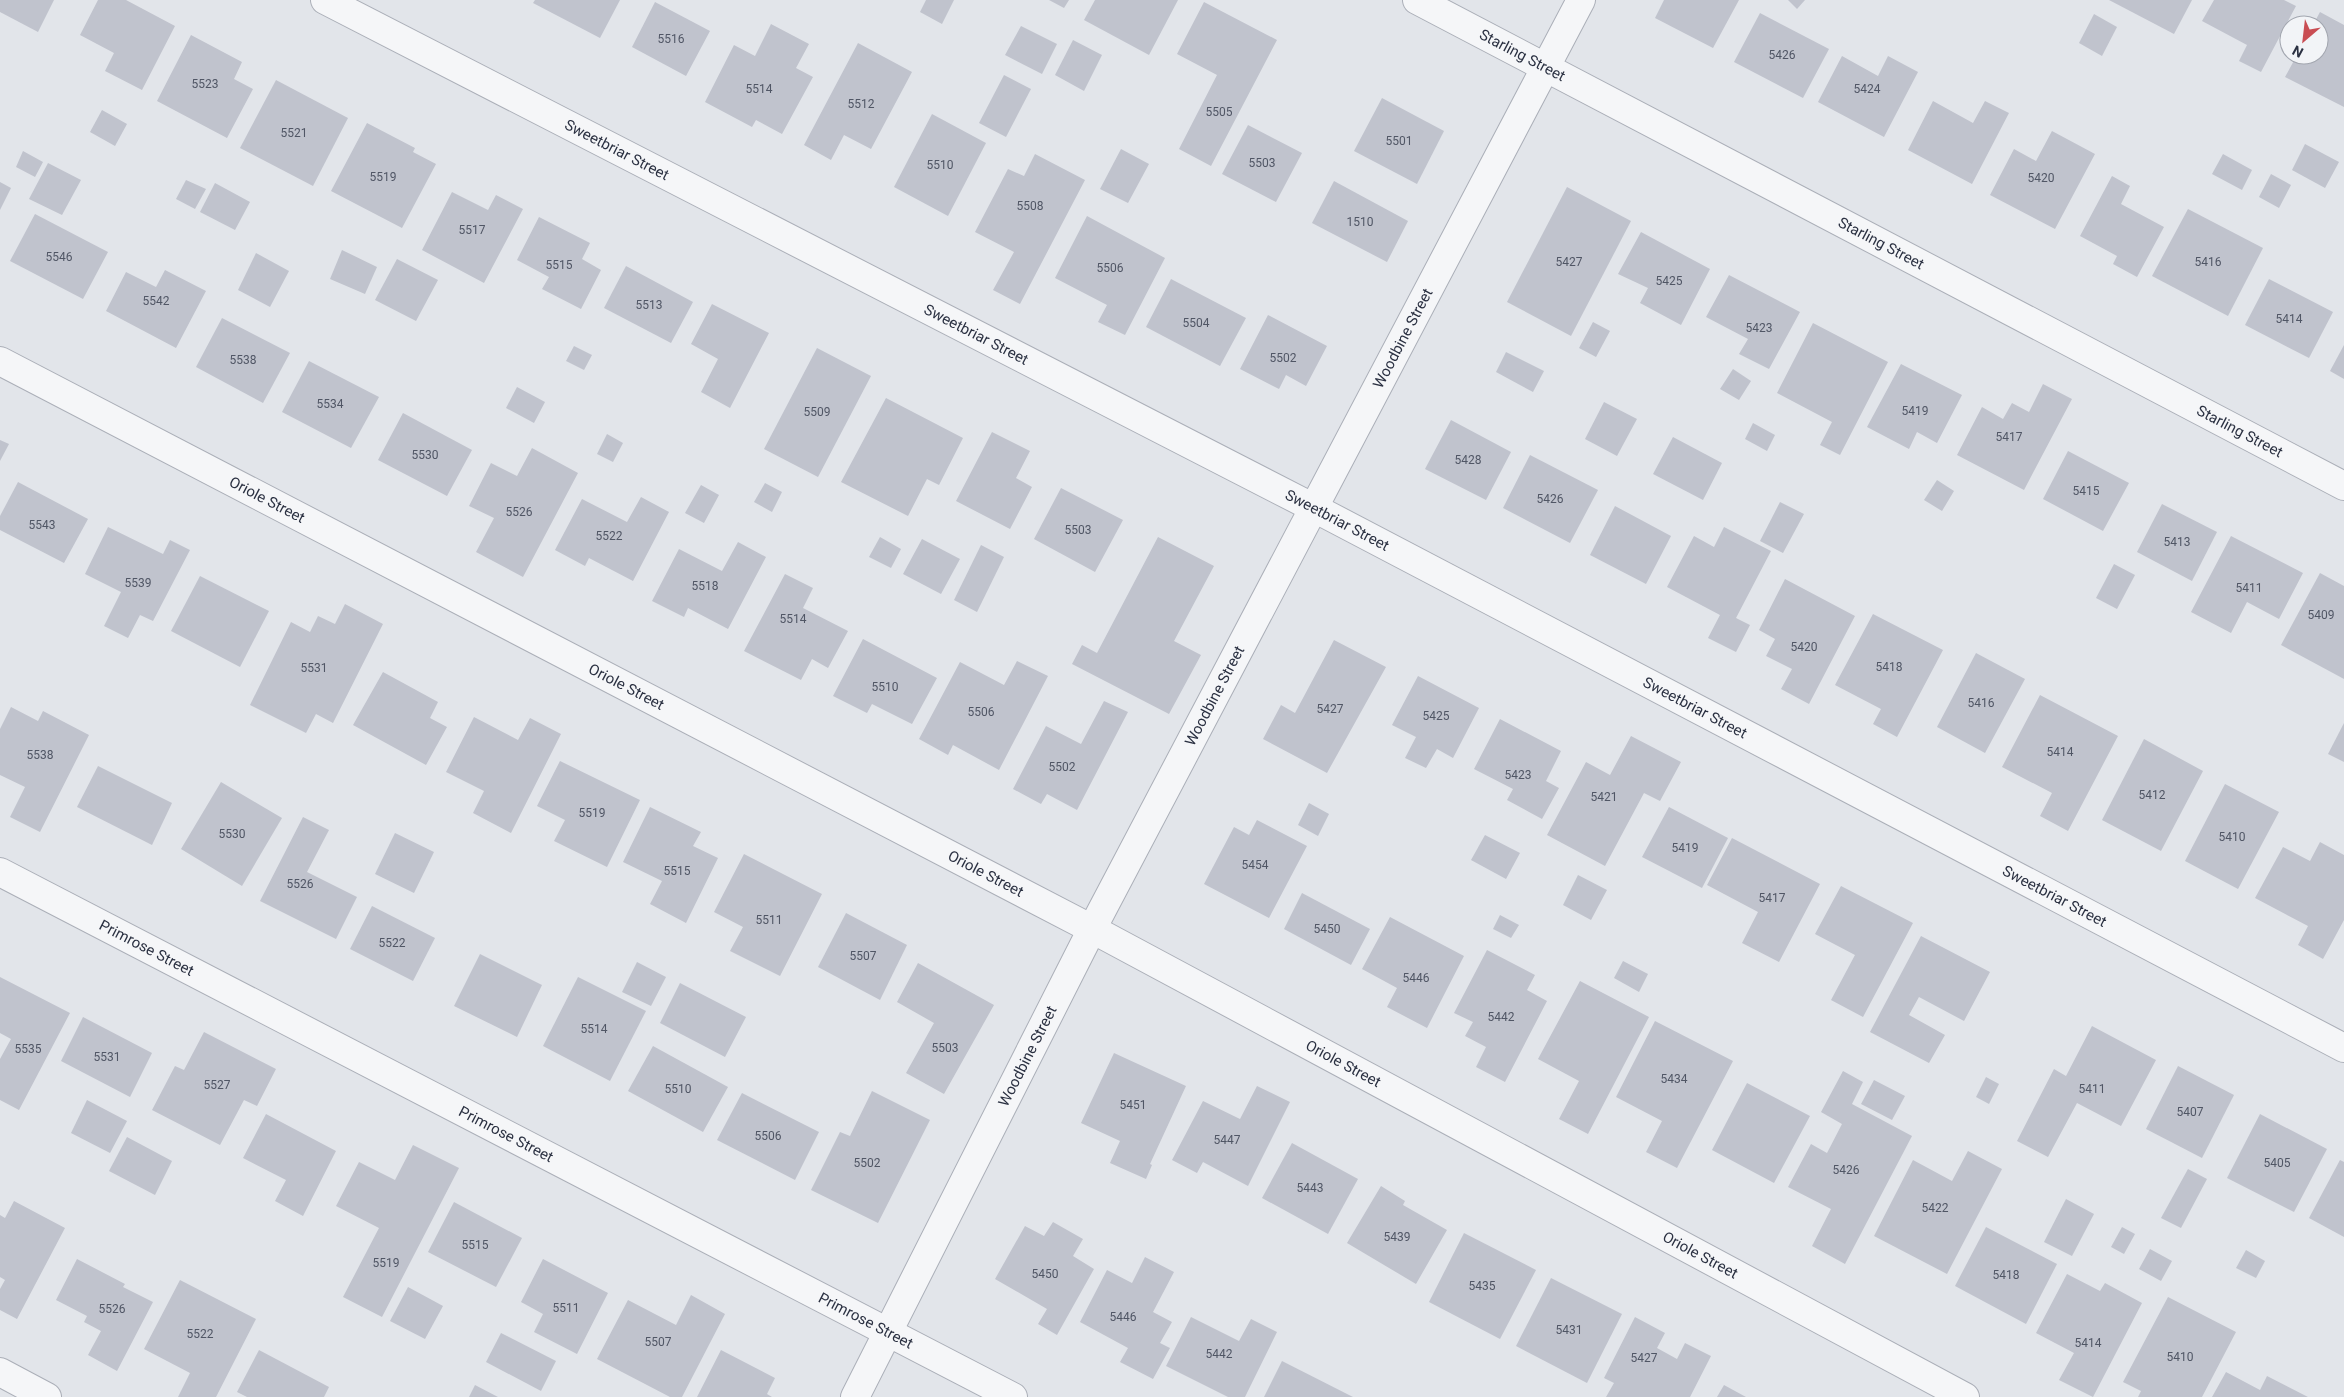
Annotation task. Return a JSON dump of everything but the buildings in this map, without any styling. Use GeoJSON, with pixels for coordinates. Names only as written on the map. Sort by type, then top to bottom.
{"type":"FeatureCollection","features":[{"type":"Feature","properties":{"kind":"street","name":"Sweetbriar Street"},"geometry":{"type":"LineString","coordinates":[[325,0],[1314,508],[2344,1048]]}},
{"type":"Feature","properties":{"kind":"street","name":"Starling Street"},"geometry":{"type":"LineString","coordinates":[[1417,0],[2344,486]]}},
{"type":"Feature","properties":{"kind":"street","name":"Woodbine Street"},"geometry":{"type":"LineString","coordinates":[[855,1397],[1092,930],[1581,0]]}},
{"type":"Feature","properties":{"kind":"street","name":"Oriole Street"},"geometry":{"type":"LineString","coordinates":[[0,361],[1092,930],[1965,1397]]}},
{"type":"Feature","properties":{"kind":"street","name":"Primrose Street"},"geometry":{"type":"LineString","coordinates":[[0,872],[1013,1397]]}},
{"type":"Feature","properties":{"kind":"street"},"geometry":{"type":"LineString","coordinates":[[0,1372],[47,1397]]}}]}
